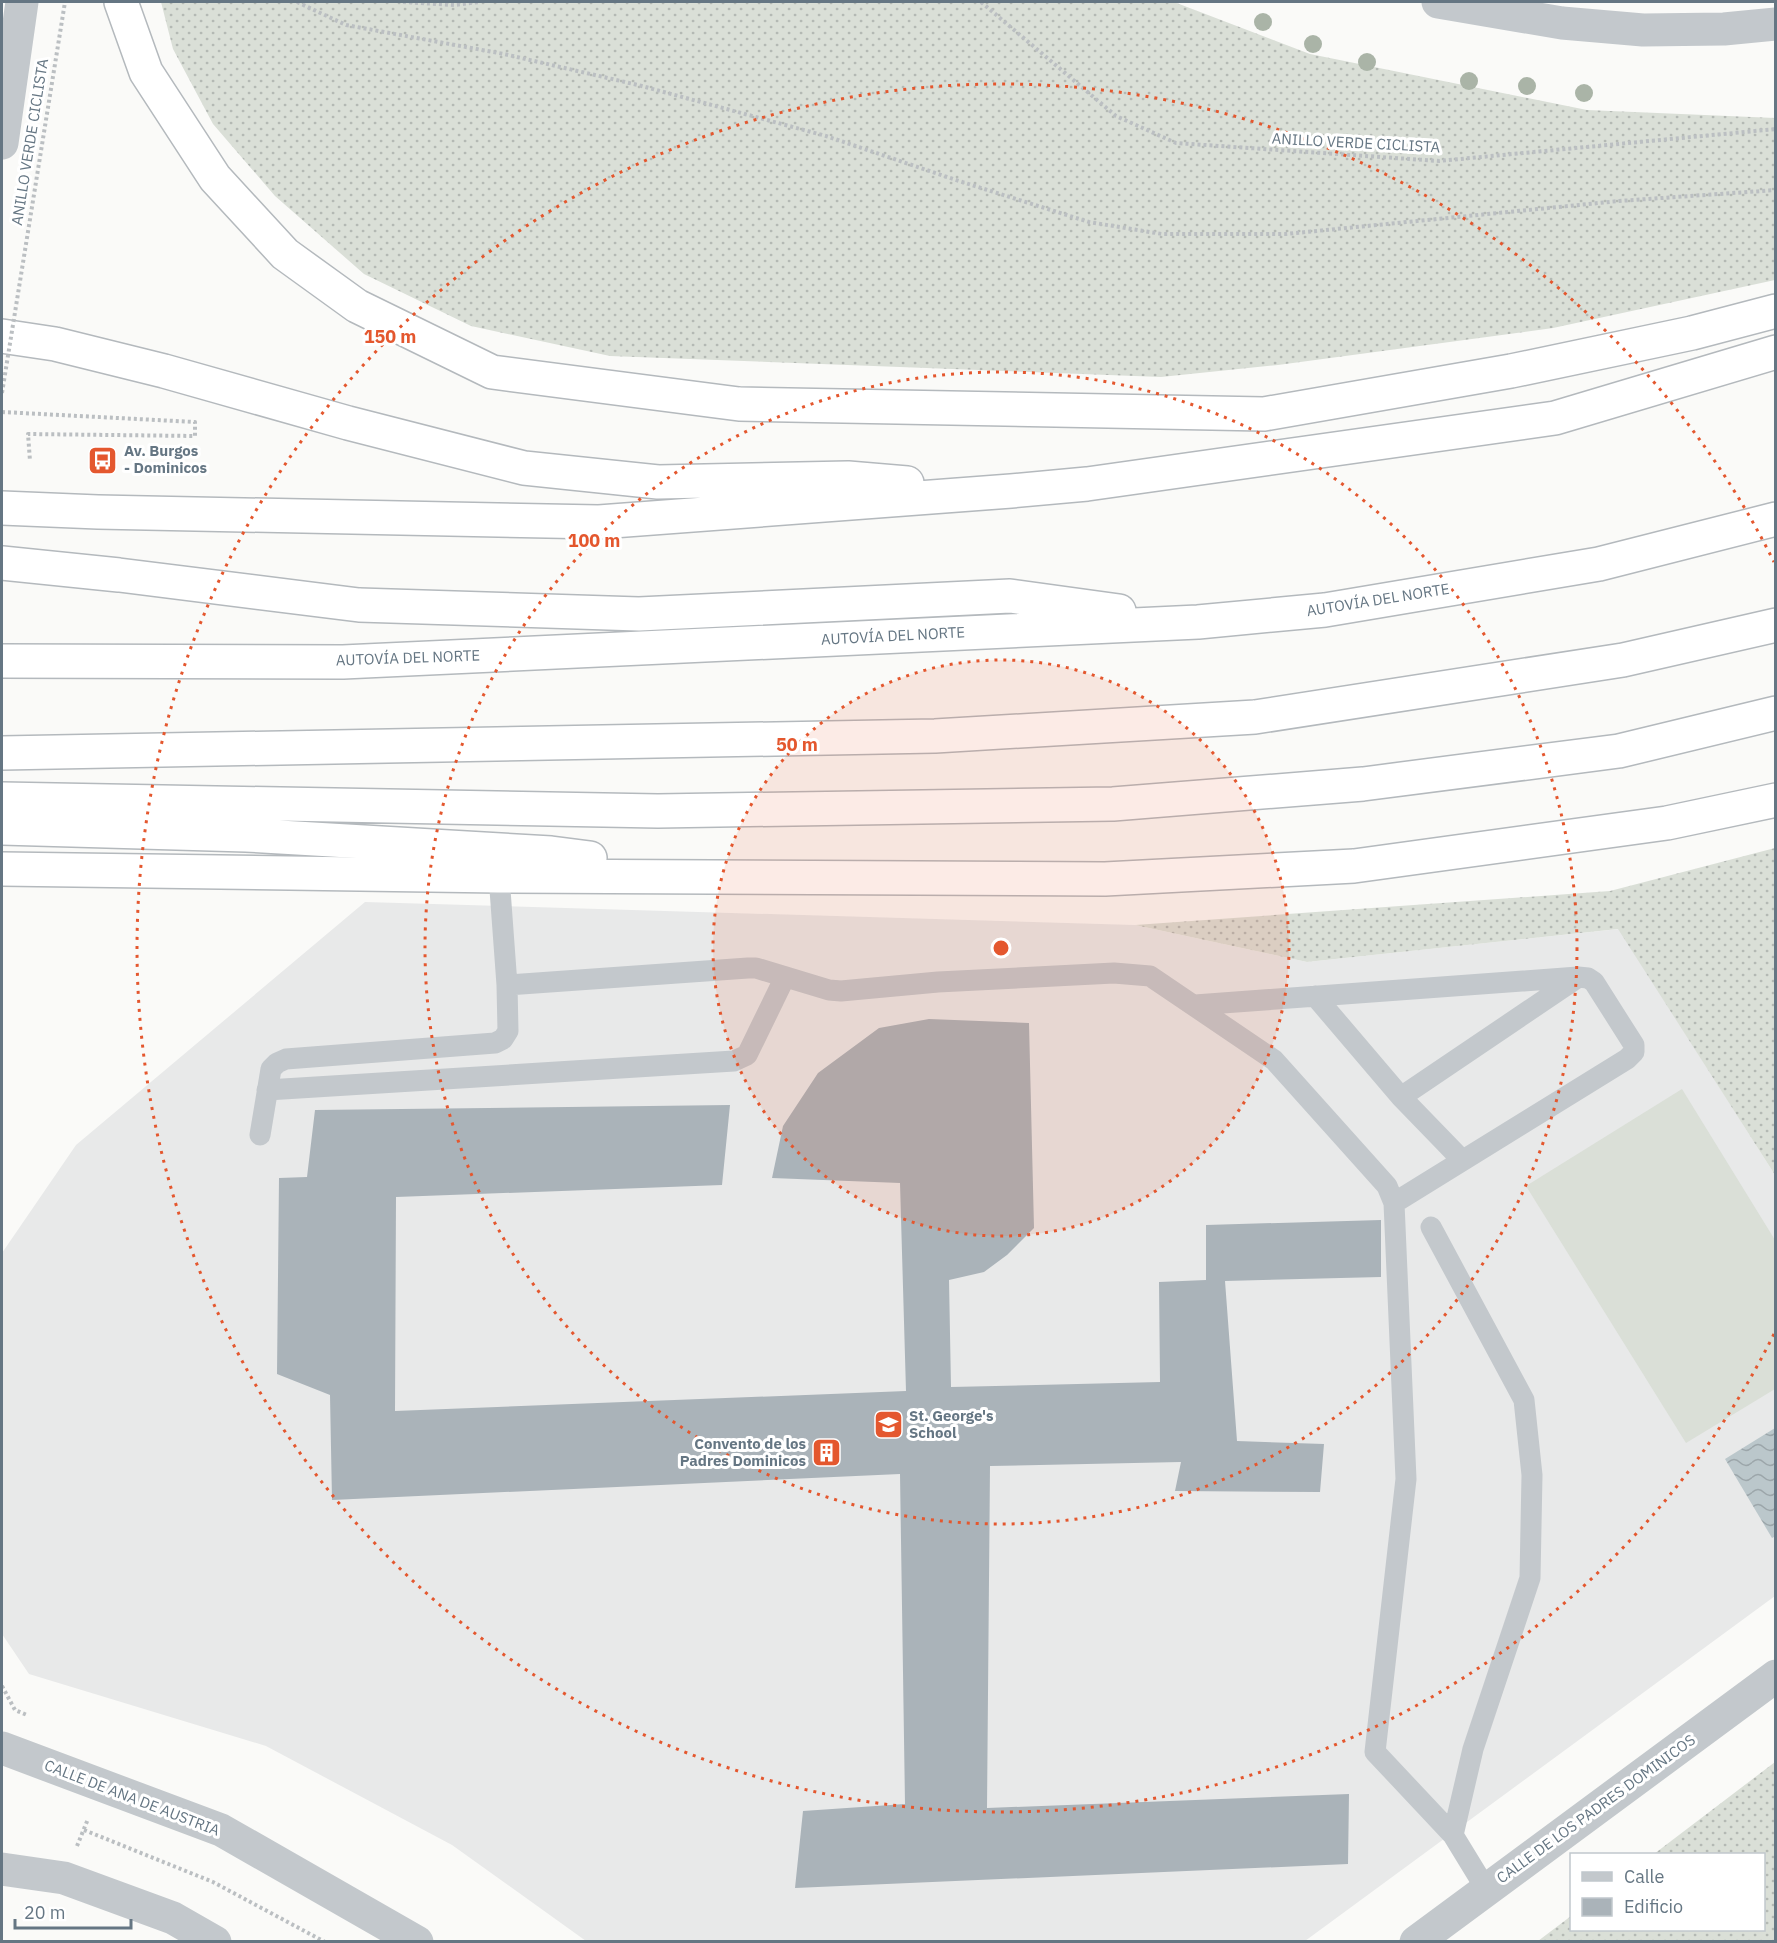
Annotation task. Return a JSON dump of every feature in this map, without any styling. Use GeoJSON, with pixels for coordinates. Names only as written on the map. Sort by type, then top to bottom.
{"type":"FeatureCollection","features":[{"type":"Feature","properties":{"kind":"highway"},"geometry":{"type":"LineString","coordinates":[[121,2],[146,72],[215,178],[285,254],[357,306],[492,372],[740,405],[1263,414],[1511,371],[1692,333],[1776,311]]}},
{"type":"Feature","properties":{"kind":"highway"},"geometry":{"type":"LineString","coordinates":[[2,336],[55,344],[164,371],[348,423],[524,468],[658,482],[848,478],[1011,491]]}},
{"type":"Feature","properties":{"kind":"highway"},"geometry":{"type":"LineString","coordinates":[[2,508],[599,522],[1011,491],[1087,484],[1555,418],[1776,352]]}},
{"type":"Feature","properties":{"kind":"highway","name":"AUTOVÍA DEL NORTE"},"geometry":{"type":"LineString","coordinates":[[2,661],[343,662],[1198,622],[1325,610],[1599,564],[1776,519]]}},
{"type":"Feature","properties":{"kind":"highway"},"geometry":{"type":"LineString","coordinates":[[2,563],[359,605],[639,614],[1010,596],[1198,622]]}},
{"type":"Feature","properties":{"kind":"highway"},"geometry":{"type":"LineString","coordinates":[[2,753],[935,736],[1255,717],[1623,660],[1776,626]]}},
{"type":"Feature","properties":{"kind":"highway"},"geometry":{"type":"LineString","coordinates":[[2,799],[658,811],[1113,804],[1363,784],[1619,752],[1776,713]]}},
{"type":"Feature","properties":{"kind":"highway"},"geometry":{"type":"LineString","coordinates":[[2,869],[499,876],[1105,879],[1354,866],[1667,822],[1776,800]]}},
{"type":"Feature","properties":{"kind":"highway"},"geometry":{"type":"LineString","coordinates":[[2,828],[246,835],[551,853],[762,877]]}},
{"type":"Feature","properties":{"kind":"street"},"geometry":{"type":"LineString","coordinates":[[2,143],[22,2]]}},
{"type":"Feature","properties":{"kind":"street"},"geometry":{"type":"LineString","coordinates":[[1438,2],[1562,23],[1643,30],[1776,24]]}},
{"type":"Feature","properties":{"kind":"street","name":"CALLE DE LOS PADRES DOMINICOS"},"geometry":{"type":"LineString","coordinates":[[1416,1941],[1776,1676]]}},
{"type":"Feature","properties":{"kind":"street","name":"CALLE DE ANA DE AUSTRIA"},"geometry":{"type":"LineString","coordinates":[[2,1748],[221,1830],[417,1941]]}},
{"type":"Feature","properties":{"kind":"street"},"geometry":{"type":"LineString","coordinates":[[2,1869],[64,1878],[173,1918],[214,1941]]}},
{"type":"Feature","properties":{"kind":"lane"},"geometry":{"type":"LineString","coordinates":[[260,1136],[271,1069],[276,1063],[286,1059],[495,1043],[503,1039],[508,1031],[507,985],[499,876]]}},
{"type":"Feature","properties":{"kind":"lane"},"geometry":{"type":"LineString","coordinates":[[507,985],[748,968],[756,968],[829,990],[841,991],[938,982],[1133,974],[1150,976],[1274,1060],[1387,1186],[1394,1203],[1406,1479],[1375,1752],[1453,1835],[1486,1889]]}},
{"type":"Feature","properties":{"kind":"lane"},"geometry":{"type":"LineString","coordinates":[[267,1090],[734,1061],[747,1055],[785,977]]}},
{"type":"Feature","properties":{"kind":"lane"},"geometry":{"type":"LineString","coordinates":[[1195,1005],[1578,977],[1588,978],[1594,982],[1634,1045],[1634,1052],[1627,1059],[1394,1203]]}},
{"type":"Feature","properties":{"kind":"lane"},"geometry":{"type":"LineString","coordinates":[[1401,1097],[1578,977]]}},
{"type":"Feature","properties":{"kind":"lane"},"geometry":{"type":"LineString","coordinates":[[1315,996],[1401,1097],[1462,1160]]}},
{"type":"Feature","properties":{"kind":"lane"},"geometry":{"type":"LineString","coordinates":[[1431,1227],[1524,1400],[1532,1475],[1530,1578],[1473,1749],[1453,1835]]}},
{"type":"Feature","properties":{"kind":"path","name":"ANILLO VERDE CICLISTA"},"geometry":{"type":"LineString","coordinates":[[2,393],[65,2]]}},
{"type":"Feature","properties":{"kind":"path"},"geometry":{"type":"LineString","coordinates":[[297,2],[346,25],[504,54],[638,85],[826,136],[1089,222],[1162,234],[1286,234],[1619,201],[1776,190]]}},
{"type":"Feature","properties":{"kind":"path"},"geometry":{"type":"LineString","coordinates":[[403,2],[454,5],[479,2]]}},
{"type":"Feature","properties":{"kind":"path","name":"ANILLO VERDE CICLISTA"},"geometry":{"type":"LineString","coordinates":[[981,2],[1116,116],[1176,143],[1439,161],[1776,129]]}},
{"type":"Feature","properties":{"kind":"path"},"geometry":{"type":"LineString","coordinates":[[2,412],[195,422],[195,436],[28,434],[30,461]]}},
{"type":"Feature","properties":{"kind":"path"},"geometry":{"type":"LineString","coordinates":[[76,1848],[92,1809]]}},
{"type":"Feature","properties":{"kind":"path"},"geometry":{"type":"LineString","coordinates":[[84,1830],[213,1882],[325,1941]]}},
{"type":"Feature","properties":{"kind":"shaded area"},"geometry":{"type":"Polygon","coordinates":[[[161,2],[1174,2],[1310,54],[1587,110],[1775,118],[1775,280],[1553,328],[1278,365],[1161,377],[610,356],[471,326],[364,274],[275,196],[213,124],[173,49],[161,2]]]}},
{"type":"Feature","properties":{"kind":"shaded area"},"geometry":{"type":"Polygon","coordinates":[[[1775,848],[1775,1175],[1618,929],[1307,962],[1135,925],[1610,891],[1775,848]]]}},
{"type":"Feature","properties":{"kind":"shaded area","name":"St. George's School"},"geometry":{"type":"Polygon","coordinates":[[[365,902],[1135,925],[1307,962],[1619,929],[1775,1175],[1775,1596],[1305,1941],[586,1941],[452,1845],[266,1746],[29,1674],[2,1634],[2,1253],[76,1145],[365,902]]]}},
{"type":"Feature","properties":{"kind":"shaded area"},"geometry":{"type":"Polygon","coordinates":[[[1682,1089],[1775,1240],[1775,1389],[1686,1443],[1526,1186],[1682,1089]]]}},
{"type":"Feature","properties":{"kind":"shaded area"},"geometry":{"type":"Polygon","coordinates":[[[1775,1762],[1775,1941],[1538,1941],[1570,1917],[1570,1931],[1765,1931],[1765,1853],[1655,1853],[1775,1762]]]}},
{"type":"Feature","properties":{"kind":"water"},"geometry":{"type":"Polygon","coordinates":[[[1775,1428],[1776,1536],[1772,1538],[1725,1459],[1775,1428]]]}},
{"type":"Feature","properties":{"kind":"building","name":"Convento de los Padres Dominicos"},"geometry":{"type":"Polygon","coordinates":[[[929,1019],[1029,1023],[1034,1228],[1007,1255],[984,1272],[949,1280],[951,1387],[1160,1382],[1159,1282],[1206,1280],[1206,1225],[1381,1220],[1381,1277],[1225,1281],[1237,1441],[1324,1444],[1320,1492],[1175,1491],[1181,1462],[990,1466],[987,1808],[1349,1794],[1348,1864],[795,1888],[803,1811],[905,1804],[900,1474],[332,1500],[330,1395],[277,1374],[279,1178],[307,1177],[315,1110],[730,1105],[722,1185],[396,1197],[395,1411],[906,1391],[900,1183],[772,1178],[783,1126],[818,1073],[879,1028],[929,1019]]]}},
{"type":"Feature","properties":{"kind":"place","name":"Av. Burgos - Dominicos"},"geometry":{"type":"Point","coordinates":[103,460]}},
{"type":"Feature","properties":{"kind":"place","name":"St. George's School"},"geometry":{"type":"Point","coordinates":[888,1425]}},
{"type":"Feature","properties":{"kind":"place","name":"Convento de los Padres Dominicos"},"geometry":{"type":"Point","coordinates":[827,1453]}}]}
